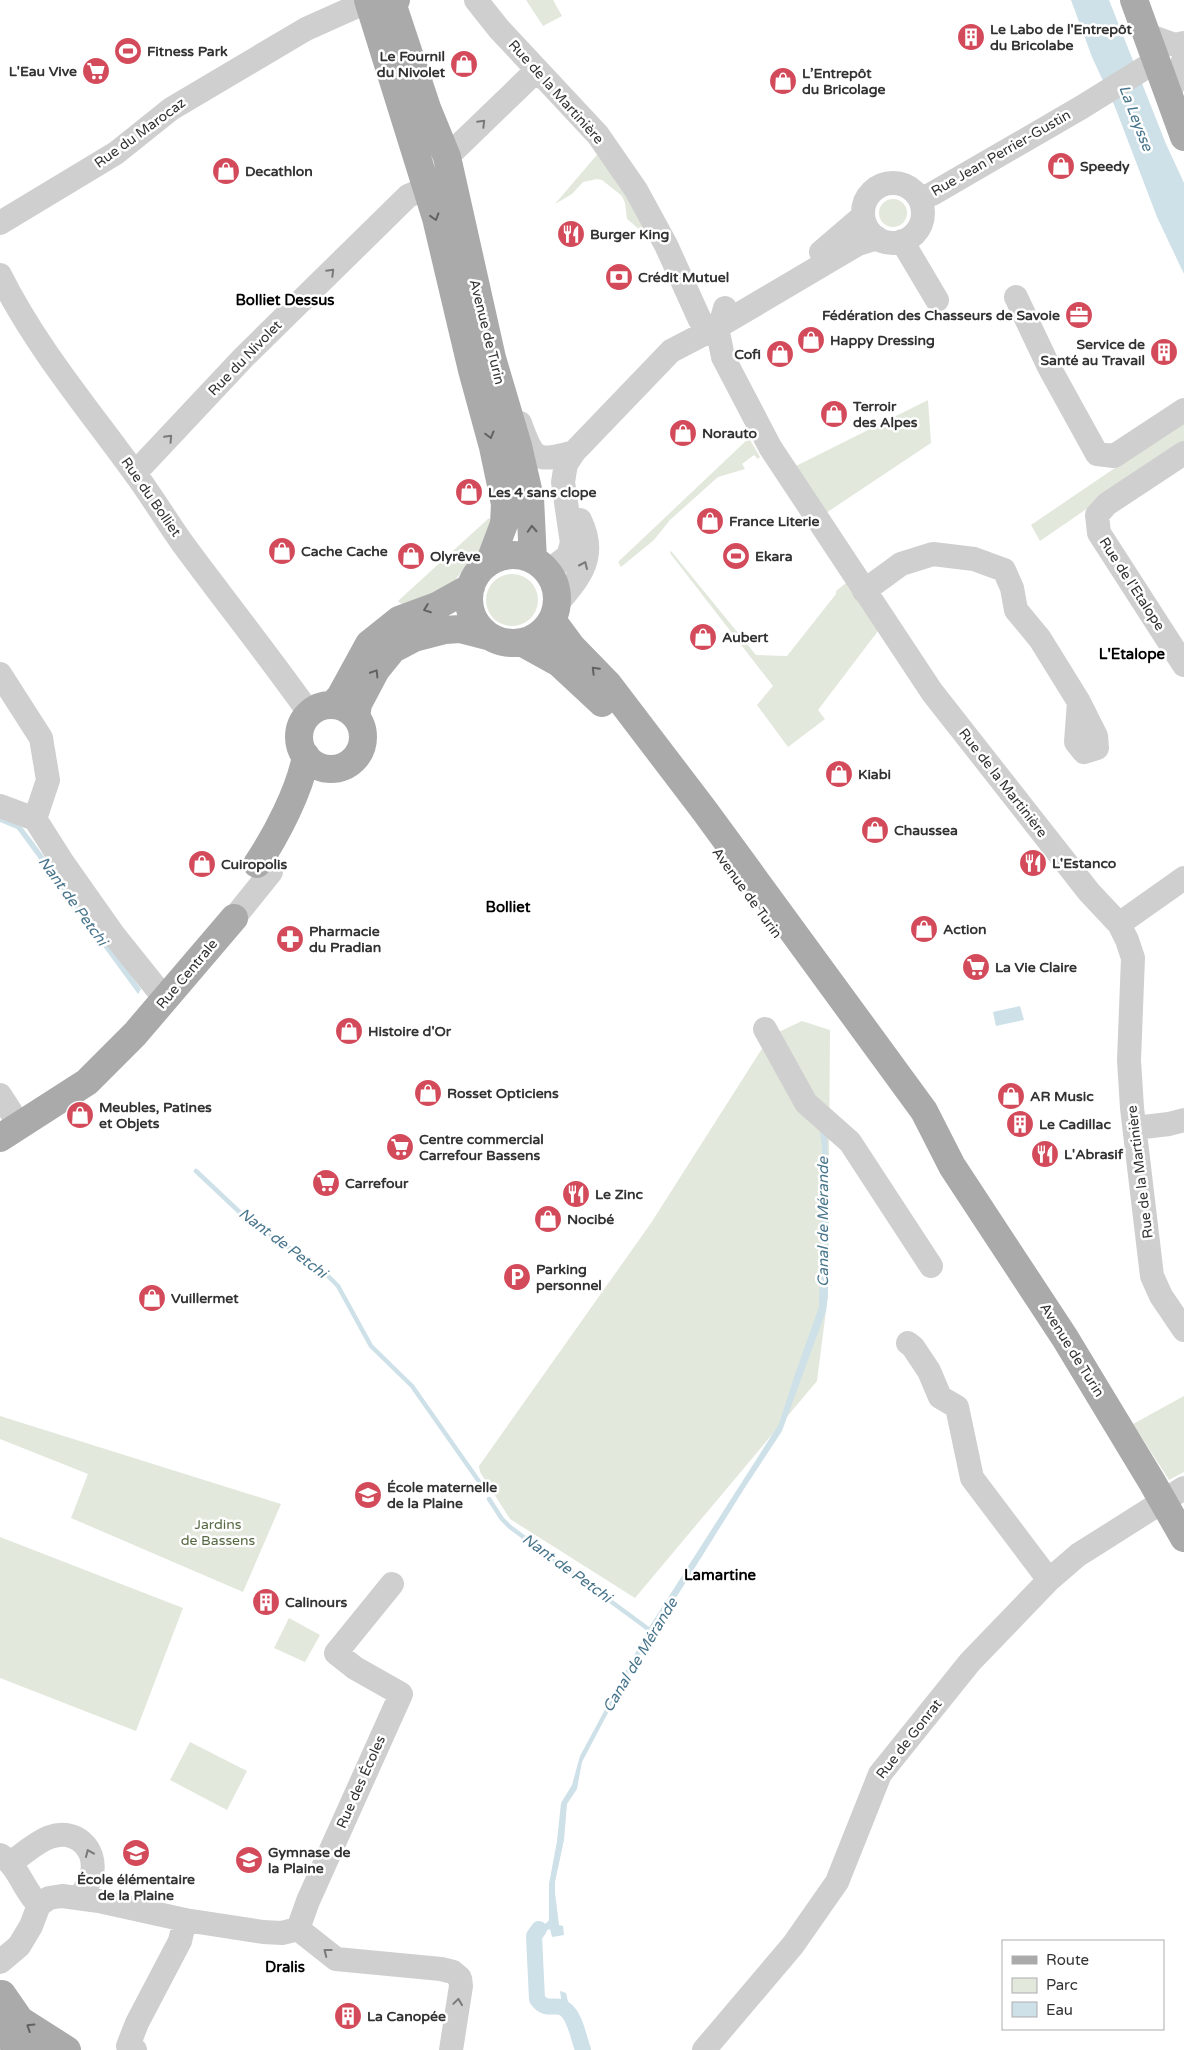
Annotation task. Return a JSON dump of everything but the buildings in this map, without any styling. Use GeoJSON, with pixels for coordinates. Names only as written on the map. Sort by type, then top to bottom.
{"type":"FeatureCollection","features":[{"type":"Feature","properties":{"kind":"main road"},"geometry":{"type":"LineString","coordinates":[[1134,0],[1147,35],[1148,66],[1168,97],[1184,137]]}},
{"type":"Feature","properties":{"kind":"main road"},"geometry":{"type":"LineString","coordinates":[[383,2],[416,114]]}},
{"type":"Feature","properties":{"kind":"main road","name":"Avenue de Turin"},"geometry":{"type":"LineString","coordinates":[[416,114],[447,157],[492,358],[518,446],[530,498],[540,566]]}},
{"type":"Feature","properties":{"kind":"main road","name":"Avenue de Turin"},"geometry":{"type":"LineString","coordinates":[[416,114],[426,188],[448,267],[472,370],[493,447],[505,504],[504,524],[490,561]]}},
{"type":"Feature","properties":{"kind":"main road"},"geometry":{"type":"LineString","coordinates":[[356,717],[358,704],[376,670],[393,650],[414,638],[445,630],[460,629],[500,641],[521,642],[533,638],[544,631],[554,613],[557,593],[540,566],[521,556],[508,555],[490,561],[482,568],[471,587],[472,615],[480,628],[491,637]]}},
{"type":"Feature","properties":{"kind":"main road"},"geometry":{"type":"LineString","coordinates":[[321,709],[350,711],[356,717],[363,732],[361,749],[352,762],[337,769],[317,763],[300,738],[304,721],[321,709],[340,697],[369,644],[399,620],[437,606],[471,587]]}},
{"type":"Feature","properties":{"kind":"main road","name":"Avenue de Turin"},"geometry":{"type":"LineString","coordinates":[[554,613],[572,647],[608,684],[704,810],[924,1111],[952,1166],[1054,1321],[1174,1495],[1184,1538]]}},
{"type":"Feature","properties":{"kind":"main road","name":"Avenue de Turin"},"geometry":{"type":"LineString","coordinates":[[521,642],[559,663],[600,700],[726,863],[913,1120],[952,1166]]}},
{"type":"Feature","properties":{"kind":"main road","name":"Rue Centrale"},"geometry":{"type":"LineString","coordinates":[[264,868],[276,833],[303,772],[317,763]]}},
{"type":"Feature","properties":{"kind":"main road","name":"Rue Centrale"},"geometry":{"type":"LineString","coordinates":[[0,1138],[87,1082],[135,1034],[162,994],[228,915]]}},
{"type":"Feature","properties":{"kind":"main road"},"geometry":{"type":"LineString","coordinates":[[803,969],[842,999]]}},
{"type":"Feature","properties":{"kind":"main road","name":"Rue Centrale"},"geometry":{"type":"LineString","coordinates":[[4,1109],[26,1104],[78,1068],[162,994]]}},
{"type":"Feature","properties":{"kind":"main road"},"geometry":{"type":"LineString","coordinates":[[1,1987],[20,2020],[68,2050]]}},
{"type":"Feature","properties":{"kind":"main road"},"geometry":{"type":"LineString","coordinates":[[0,2029],[8,2038],[29,2050]]}},
{"type":"Feature","properties":{"kind":"street","name":"Rue du Marocaz"},"geometry":{"type":"LineString","coordinates":[[306,29],[336,0]]}},
{"type":"Feature","properties":{"kind":"street","name":"Rue de la Martinière"},"geometry":{"type":"LineString","coordinates":[[476,0],[537,70],[598,135],[636,190],[666,245],[715,318],[719,345],[723,357],[761,432],[864,591],[949,714],[1089,892],[1119,924],[1133,958],[1129,1060],[1134,1128],[1152,1276],[1161,1296],[1184,1330]]}},
{"type":"Feature","properties":{"kind":"street","name":"Rue du Marocaz"},"geometry":{"type":"LineString","coordinates":[[0,223],[116,153],[171,109],[306,29],[350,9],[383,2]]}},
{"type":"Feature","properties":{"kind":"street"},"geometry":{"type":"LineString","coordinates":[[1147,35],[1174,45],[1184,43]]}},
{"type":"Feature","properties":{"kind":"street"},"geometry":{"type":"LineString","coordinates":[[1168,97],[1184,59]]}},
{"type":"Feature","properties":{"kind":"street","name":"Rue Jean Perrier-Gustin"},"geometry":{"type":"LineString","coordinates":[[920,199],[932,194],[1082,107],[1148,66]]}},
{"type":"Feature","properties":{"kind":"street"},"geometry":{"type":"LineString","coordinates":[[447,157],[537,70]]}},
{"type":"Feature","properties":{"kind":"street"},"geometry":{"type":"LineString","coordinates":[[900,183],[908,186],[920,199],[923,214],[910,235],[894,243],[877,238],[870,232],[864,216],[864,206],[868,197],[882,184],[900,183]]}},
{"type":"Feature","properties":{"kind":"street","name":"Rue du Nivolet"},"geometry":{"type":"LineString","coordinates":[[135,473],[244,357],[408,196],[426,188]]}},
{"type":"Feature","properties":{"kind":"street"},"geometry":{"type":"LineString","coordinates":[[540,566],[568,556],[572,544],[563,473],[566,464],[574,452],[671,351],[715,318],[817,254],[864,216]]}},
{"type":"Feature","properties":{"kind":"street"},"geometry":{"type":"LineString","coordinates":[[910,235],[918,265],[937,300]]}},
{"type":"Feature","properties":{"kind":"street"},"geometry":{"type":"LineString","coordinates":[[715,318],[858,244],[877,238]]}},
{"type":"Feature","properties":{"kind":"street","name":"Rue du Bolliet"},"geometry":{"type":"LineString","coordinates":[[0,275],[31,332],[135,473],[182,542],[246,625],[321,709]]}},
{"type":"Feature","properties":{"kind":"street"},"geometry":{"type":"LineString","coordinates":[[1016,297],[1049,367],[1097,454],[1114,456],[1184,410]]}},
{"type":"Feature","properties":{"kind":"street"},"geometry":{"type":"LineString","coordinates":[[492,358],[502,370],[529,449],[536,455],[545,458],[574,452]]}},
{"type":"Feature","properties":{"kind":"street","name":"Rue de l'Etalope"},"geometry":{"type":"LineString","coordinates":[[1184,453],[1106,504],[1097,515],[1099,533],[1184,665]]}},
{"type":"Feature","properties":{"kind":"street"},"geometry":{"type":"LineString","coordinates":[[554,613],[582,571],[588,557],[585,530],[566,500]]}},
{"type":"Feature","properties":{"kind":"street"},"geometry":{"type":"LineString","coordinates":[[864,591],[901,564],[933,554],[974,559],[1004,570],[1012,588],[1016,610],[1040,639],[1078,702]]}},
{"type":"Feature","properties":{"kind":"street"},"geometry":{"type":"LineString","coordinates":[[0,674],[40,738],[48,780],[36,820]]}},
{"type":"Feature","properties":{"kind":"street"},"geometry":{"type":"LineString","coordinates":[[0,806],[36,820],[63,864],[113,934],[162,994]]}},
{"type":"Feature","properties":{"kind":"street","name":"Rue Centrale"},"geometry":{"type":"LineString","coordinates":[[228,915],[264,868]]}},
{"type":"Feature","properties":{"kind":"street"},"geometry":{"type":"LineString","coordinates":[[1119,924],[1184,878]]}},
{"type":"Feature","properties":{"kind":"street"},"geometry":{"type":"LineString","coordinates":[[765,1029],[806,1103],[850,1142],[931,1266]]}},
{"type":"Feature","properties":{"kind":"street"},"geometry":{"type":"LineString","coordinates":[[1134,1128],[1169,1124],[1184,1120]]}},
{"type":"Feature","properties":{"kind":"street"},"geometry":{"type":"LineString","coordinates":[[908,1343],[913,1347],[929,1371],[940,1397],[957,1407],[972,1478],[1049,1580]]}},
{"type":"Feature","properties":{"kind":"street","name":"Rue de Gonrat"},"geometry":{"type":"LineString","coordinates":[[704,2050],[792,1945],[837,1882],[862,1814],[880,1774],[970,1662],[1049,1580],[1078,1555],[1174,1495]]}},
{"type":"Feature","properties":{"kind":"street","name":"Rue des Écoles"},"geometry":{"type":"LineString","coordinates":[[298,1929],[308,1901],[401,1694],[355,1668],[336,1654],[392,1584]]}},
{"type":"Feature","properties":{"kind":"street"},"geometry":{"type":"LineString","coordinates":[[39,1905],[31,1898],[6,1859],[49,1837],[65,1834],[78,1838],[86,1846],[92,1858],[92,1874],[80,1898]]}},
{"type":"Feature","properties":{"kind":"street"},"geometry":{"type":"LineString","coordinates":[[0,1962],[19,1946],[31,1926],[39,1905],[49,1898],[56,1897],[80,1898],[185,1920],[263,1932],[282,1933],[298,1929],[336,1959],[441,1969],[453,1972],[460,1978],[461,1986],[451,2050]]}},
{"type":"Feature","properties":{"kind":"street"},"geometry":{"type":"LineString","coordinates":[[131,2048],[137,2023],[180,1941],[185,1920]]}},
{"type":"Feature","properties":{"kind":"green space"},"geometry":{"type":"Polygon","coordinates":[[[526,0],[553,0],[562,16],[543,26],[526,0]]]}},
{"type":"Feature","properties":{"kind":"green space"},"geometry":{"type":"Polygon","coordinates":[[[601,150],[648,227],[640,230],[627,219],[622,196],[602,180],[597,179],[583,182],[572,194],[555,204],[601,150]]]}},
{"type":"Feature","properties":{"kind":"green space"},"geometry":{"type":"Polygon","coordinates":[[[893,199],[903,203],[907,213],[903,223],[893,227],[883,223],[879,213],[883,203],[893,199]]]}},
{"type":"Feature","properties":{"kind":"green space"},"geometry":{"type":"Polygon","coordinates":[[[928,400],[931,443],[817,519],[786,471],[928,400]]]}},
{"type":"Feature","properties":{"kind":"green space"},"geometry":{"type":"Polygon","coordinates":[[[1184,421],[1184,442],[1040,541],[1031,525],[1184,421]]]}},
{"type":"Feature","properties":{"kind":"green space"},"geometry":{"type":"Polygon","coordinates":[[[749,438],[760,457],[758,459],[754,455],[742,464],[745,469],[718,477],[670,520],[654,540],[621,567],[618,562],[749,438]]]}},
{"type":"Feature","properties":{"kind":"green space"},"geometry":{"type":"Polygon","coordinates":[[[489,518],[494,524],[486,547],[472,557],[446,590],[405,605],[398,601],[489,518]]]}},
{"type":"Feature","properties":{"kind":"green space"},"geometry":{"type":"Polygon","coordinates":[[[671,551],[756,655],[787,656],[836,594],[836,591],[846,583],[878,631],[818,710],[825,719],[788,747],[757,705],[773,686],[670,553],[671,551]]]}},
{"type":"Feature","properties":{"kind":"green space"},"geometry":{"type":"Polygon","coordinates":[[[507,574],[517,574],[527,578],[534,585],[538,600],[534,615],[527,622],[517,626],[507,626],[497,622],[490,615],[486,605],[486,595],[490,585],[497,578],[507,574]]]}},
{"type":"Feature","properties":{"kind":"green space"},"geometry":{"type":"Polygon","coordinates":[[[802,1021],[830,1030],[828,1295],[817,1381],[635,1598],[510,1519],[480,1472],[479,1466],[651,1223],[770,1036],[802,1021]]]}},
{"type":"Feature","properties":{"kind":"green space"},"geometry":{"type":"Polygon","coordinates":[[[1184,1396],[1184,1472],[1169,1480],[1133,1424],[1184,1396]]]}},
{"type":"Feature","properties":{"kind":"green space","name":"Jardins de Bassens"},"geometry":{"type":"Polygon","coordinates":[[[0,1416],[281,1504],[243,1592],[71,1518],[88,1474],[0,1439],[0,1416]]]}},
{"type":"Feature","properties":{"kind":"green space"},"geometry":{"type":"Polygon","coordinates":[[[0,1537],[183,1608],[136,1731],[0,1678],[0,1537]]]}},
{"type":"Feature","properties":{"kind":"green space"},"geometry":{"type":"Polygon","coordinates":[[[289,1618],[320,1635],[305,1662],[274,1648],[289,1618]]]}},
{"type":"Feature","properties":{"kind":"green space"},"geometry":{"type":"Polygon","coordinates":[[[190,1742],[247,1771],[227,1810],[170,1780],[190,1742]]]}},
{"type":"Feature","properties":{"kind":"water","name":"La Leysse"},"geometry":{"type":"Polygon","coordinates":[[[1071,0],[1109,0],[1166,144],[1184,183],[1184,274],[1157,217],[1071,0]]]}},
{"type":"Feature","properties":{"kind":"water"},"geometry":{"type":"Polygon","coordinates":[[[0,816],[22,827],[29,836],[141,989],[138,994],[17,829],[0,822],[0,816]]]}},
{"type":"Feature","properties":{"kind":"water"},"geometry":{"type":"Polygon","coordinates":[[[1020,1006],[1024,1020],[996,1026],[993,1012],[1020,1006]]]}},
{"type":"Feature","properties":{"kind":"water","name":"Canal de Mérande"},"geometry":{"type":"Polygon","coordinates":[[[823,1129],[827,1133],[829,1185],[828,1295],[826,1311],[782,1431],[629,1673],[582,1762],[577,1789],[567,1804],[564,1840],[555,1882],[559,1925],[563,1926],[564,1935],[552,1937],[550,1929],[536,1935],[537,1952],[535,1952],[531,1935],[549,1920],[549,1884],[557,1841],[561,1803],[572,1785],[580,1756],[650,1626],[779,1424],[819,1307],[822,1147],[820,1132],[823,1129]]]}},
{"type":"Feature","properties":{"kind":"water"},"geometry":{"type":"Polygon","coordinates":[[[560,1991],[566,1993],[572,2019],[586,2050],[578,2050],[563,2012],[560,1991]]]}},
{"type":"Feature","properties":{"kind":"waterway","name":"Nant de Petchi"},"geometry":{"type":"LineString","coordinates":[[196,1171],[248,1220],[322,1270],[338,1286],[371,1346],[412,1386],[485,1490]]}},
{"type":"Feature","properties":{"kind":"waterway","name":"Nant de Petchi"},"geometry":{"type":"LineString","coordinates":[[489,1499],[502,1519],[510,1527],[651,1631]]}},
{"type":"Feature","properties":{"kind":"waterway","name":"Canal de Mérande"},"geometry":{"type":"LineString","coordinates":[[539,1929],[534,1936],[537,1999],[545,2006],[560,2007],[568,2012],[575,2025],[583,2050]]}},
{"type":"Feature","properties":{"kind":"place","name":"Le Labo de l'Entrepôt du Bricolabe"},"geometry":{"type":"Point","coordinates":[971,37]}},
{"type":"Feature","properties":{"kind":"place","name":"Fitness Park"},"geometry":{"type":"Point","coordinates":[128,51]}},
{"type":"Feature","properties":{"kind":"place","name":"Le Fournil du Nivolet"},"geometry":{"type":"Point","coordinates":[464,64]}},
{"type":"Feature","properties":{"kind":"place","name":"L'Eau Vive"},"geometry":{"type":"Point","coordinates":[96,71]}},
{"type":"Feature","properties":{"kind":"place","name":"L’Entrepôt du Bricolage"},"geometry":{"type":"Point","coordinates":[783,81]}},
{"type":"Feature","properties":{"kind":"place","name":"Speedy"},"geometry":{"type":"Point","coordinates":[1061,166]}},
{"type":"Feature","properties":{"kind":"place","name":"Decathlon"},"geometry":{"type":"Point","coordinates":[226,171]}},
{"type":"Feature","properties":{"kind":"place","name":"Burger King"},"geometry":{"type":"Point","coordinates":[571,234]}},
{"type":"Feature","properties":{"kind":"place","name":"Crédit Mutuel"},"geometry":{"type":"Point","coordinates":[619,277]}},
{"type":"Feature","properties":{"kind":"place","name":"Fédération des Chasseurs de Savoie"},"geometry":{"type":"Point","coordinates":[1079,315]}},
{"type":"Feature","properties":{"kind":"place","name":"Happy Dressing"},"geometry":{"type":"Point","coordinates":[811,340]}},
{"type":"Feature","properties":{"kind":"place","name":"Service de Santé au Travail"},"geometry":{"type":"Point","coordinates":[1164,352]}},
{"type":"Feature","properties":{"kind":"place","name":"Cofi"},"geometry":{"type":"Point","coordinates":[780,354]}},
{"type":"Feature","properties":{"kind":"place","name":"Terroir des Alpes"},"geometry":{"type":"Point","coordinates":[834,414]}},
{"type":"Feature","properties":{"kind":"place","name":"Norauto"},"geometry":{"type":"Point","coordinates":[683,433]}},
{"type":"Feature","properties":{"kind":"place","name":"Les 4 sans clope"},"geometry":{"type":"Point","coordinates":[469,492]}},
{"type":"Feature","properties":{"kind":"place","name":"France Literie"},"geometry":{"type":"Point","coordinates":[710,521]}},
{"type":"Feature","properties":{"kind":"place","name":"Cache Cache"},"geometry":{"type":"Point","coordinates":[282,551]}},
{"type":"Feature","properties":{"kind":"place","name":"Olyrêve"},"geometry":{"type":"Point","coordinates":[411,556]}},
{"type":"Feature","properties":{"kind":"place","name":"Ekara"},"geometry":{"type":"Point","coordinates":[736,556]}},
{"type":"Feature","properties":{"kind":"place","name":"Aubert"},"geometry":{"type":"Point","coordinates":[703,637]}},
{"type":"Feature","properties":{"kind":"place","name":"Kiabi"},"geometry":{"type":"Point","coordinates":[839,774]}},
{"type":"Feature","properties":{"kind":"place","name":"Chaussea"},"geometry":{"type":"Point","coordinates":[875,830]}},
{"type":"Feature","properties":{"kind":"place","name":"L'Estanco"},"geometry":{"type":"Point","coordinates":[1033,863]}},
{"type":"Feature","properties":{"kind":"place","name":"Cuiropolis"},"geometry":{"type":"Point","coordinates":[202,864]}},
{"type":"Feature","properties":{"kind":"place","name":"Action"},"geometry":{"type":"Point","coordinates":[924,929]}},
{"type":"Feature","properties":{"kind":"place","name":"Pharmacie du Pradian"},"geometry":{"type":"Point","coordinates":[290,939]}},
{"type":"Feature","properties":{"kind":"place","name":"La Vie Claire"},"geometry":{"type":"Point","coordinates":[976,967]}},
{"type":"Feature","properties":{"kind":"place","name":"Histoire d'Or"},"geometry":{"type":"Point","coordinates":[349,1031]}},
{"type":"Feature","properties":{"kind":"place","name":"Rosset Opticiens"},"geometry":{"type":"Point","coordinates":[428,1093]}},
{"type":"Feature","properties":{"kind":"place","name":"AR Music"},"geometry":{"type":"Point","coordinates":[1011,1096]}},
{"type":"Feature","properties":{"kind":"place","name":"Meubles, Patines et Objets"},"geometry":{"type":"Point","coordinates":[80,1115]}},
{"type":"Feature","properties":{"kind":"place","name":"Le Cadillac"},"geometry":{"type":"Point","coordinates":[1020,1124]}},
{"type":"Feature","properties":{"kind":"place","name":"Centre commercial Carrefour Bassens"},"geometry":{"type":"Point","coordinates":[400,1147]}},
{"type":"Feature","properties":{"kind":"place","name":"L'Abrasif"},"geometry":{"type":"Point","coordinates":[1045,1154]}},
{"type":"Feature","properties":{"kind":"place","name":"Carrefour"},"geometry":{"type":"Point","coordinates":[326,1183]}},
{"type":"Feature","properties":{"kind":"place","name":"Le Zinc"},"geometry":{"type":"Point","coordinates":[576,1194]}},
{"type":"Feature","properties":{"kind":"place","name":"Nocibé"},"geometry":{"type":"Point","coordinates":[548,1219]}},
{"type":"Feature","properties":{"kind":"place","name":"Parking personnel"},"geometry":{"type":"Point","coordinates":[517,1277]}},
{"type":"Feature","properties":{"kind":"place","name":"Vuillermet"},"geometry":{"type":"Point","coordinates":[152,1298]}},
{"type":"Feature","properties":{"kind":"place","name":"École maternelle de la Plaine"},"geometry":{"type":"Point","coordinates":[368,1495]}},
{"type":"Feature","properties":{"kind":"place","name":"Calinours"},"geometry":{"type":"Point","coordinates":[266,1602]}},
{"type":"Feature","properties":{"kind":"place","name":"École élémentaire de la Plaine"},"geometry":{"type":"Point","coordinates":[136,1853]}},
{"type":"Feature","properties":{"kind":"place","name":"Gymnase de la Plaine"},"geometry":{"type":"Point","coordinates":[249,1860]}},
{"type":"Feature","properties":{"kind":"place","name":"La Canopée"},"geometry":{"type":"Point","coordinates":[348,2016]}},
{"type":"Feature","properties":{"kind":"district","name":"Bolliet Dessus"},"geometry":{"type":"Point","coordinates":[285,300]}},
{"type":"Feature","properties":{"kind":"district","name":"L'Etalope"},"geometry":{"type":"Point","coordinates":[1132,654]}},
{"type":"Feature","properties":{"kind":"district","name":"Bolliet"},"geometry":{"type":"Point","coordinates":[508,907]}},
{"type":"Feature","properties":{"kind":"district","name":"Lamartine"},"geometry":{"type":"Point","coordinates":[720,1575]}},
{"type":"Feature","properties":{"kind":"district","name":"Dralis"},"geometry":{"type":"Point","coordinates":[285,1967]}}]}
